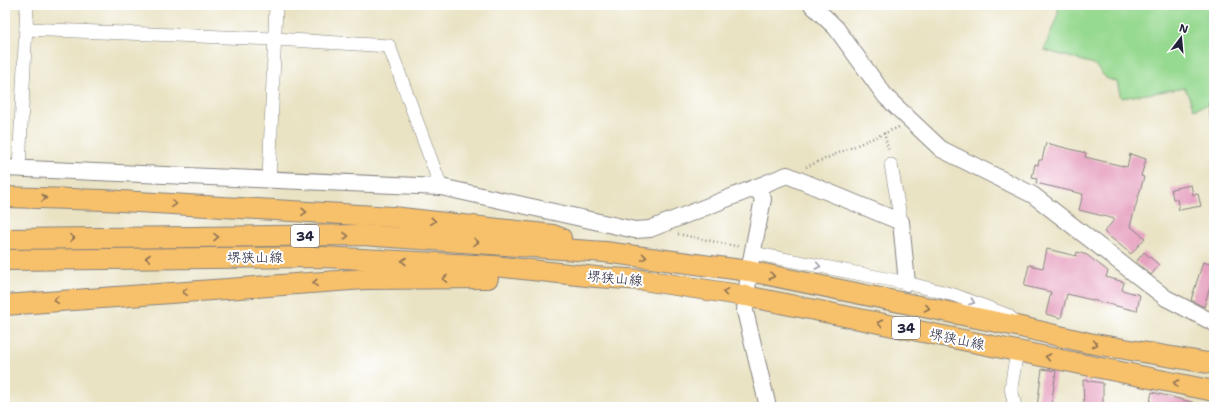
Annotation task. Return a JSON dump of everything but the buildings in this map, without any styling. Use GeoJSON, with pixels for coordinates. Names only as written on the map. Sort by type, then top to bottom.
{"type":"FeatureCollection","features":[{"type":"Feature","properties":{"kind":"main road"},"geometry":{"type":"LineString","coordinates":[[5,197],[104,200],[393,217],[552,235],[605,252]]}},
{"type":"Feature","properties":{"kind":"main road","name":"堺狭山線"},"geometry":{"type":"LineString","coordinates":[[5,239],[362,236],[605,252],[749,257],[1088,343],[1214,364]]}},
{"type":"Feature","properties":{"kind":"main road","name":"堺狭山線"},"geometry":{"type":"LineString","coordinates":[[5,260],[323,257],[494,266],[596,277],[643,280],[746,296],[1214,391]]}},
{"type":"Feature","properties":{"kind":"main road"},"geometry":{"type":"LineString","coordinates":[[5,305],[365,280],[596,277]]}},
{"type":"Feature","properties":{"kind":"street"},"geometry":{"type":"LineString","coordinates":[[27,5],[26,30],[12,168],[441,187],[635,230],[650,229],[787,175],[901,222]]}},
{"type":"Feature","properties":{"kind":"street"},"geometry":{"type":"LineString","coordinates":[[269,180],[276,5]]}},
{"type":"Feature","properties":{"kind":"street"},"geometry":{"type":"LineString","coordinates":[[812,5],[836,28],[886,97],[941,149],[1034,195],[1166,298],[1214,323]]}},
{"type":"Feature","properties":{"kind":"street"},"geometry":{"type":"LineString","coordinates":[[26,30],[275,39],[389,46],[441,187]]}},
{"type":"Feature","properties":{"kind":"street"},"geometry":{"type":"LineString","coordinates":[[891,165],[901,222],[908,283]]}},
{"type":"Feature","properties":{"kind":"street"},"geometry":{"type":"LineString","coordinates":[[757,188],[763,198],[749,257],[745,311],[768,407]]}},
{"type":"Feature","properties":{"kind":"street"},"geometry":{"type":"LineString","coordinates":[[749,257],[908,283],[954,295],[1007,315],[1021,327]]}},
{"type":"Feature","properties":{"kind":"street"},"geometry":{"type":"LineString","coordinates":[[1015,407],[1011,388],[1017,351]]}},
{"type":"Feature","properties":{"kind":"lane"},"geometry":{"type":"LineString","coordinates":[[1212,104],[1214,119]]}},
{"type":"Feature","properties":{"kind":"path"},"geometry":{"type":"LineString","coordinates":[[787,175],[912,122]]}},
{"type":"Feature","properties":{"kind":"path"},"geometry":{"type":"LineString","coordinates":[[884,133],[891,165]]}},
{"type":"Feature","properties":{"kind":"path"},"geometry":{"type":"LineString","coordinates":[[650,229],[749,257]]}},
{"type":"Feature","properties":{"kind":"green space"},"geometry":{"type":"Polygon","coordinates":[[[1058,5],[1214,5],[1214,103],[1194,109],[1185,88],[1121,98],[1117,82],[1106,78],[1094,64],[1044,50],[1058,14],[1058,5]]]}}]}
